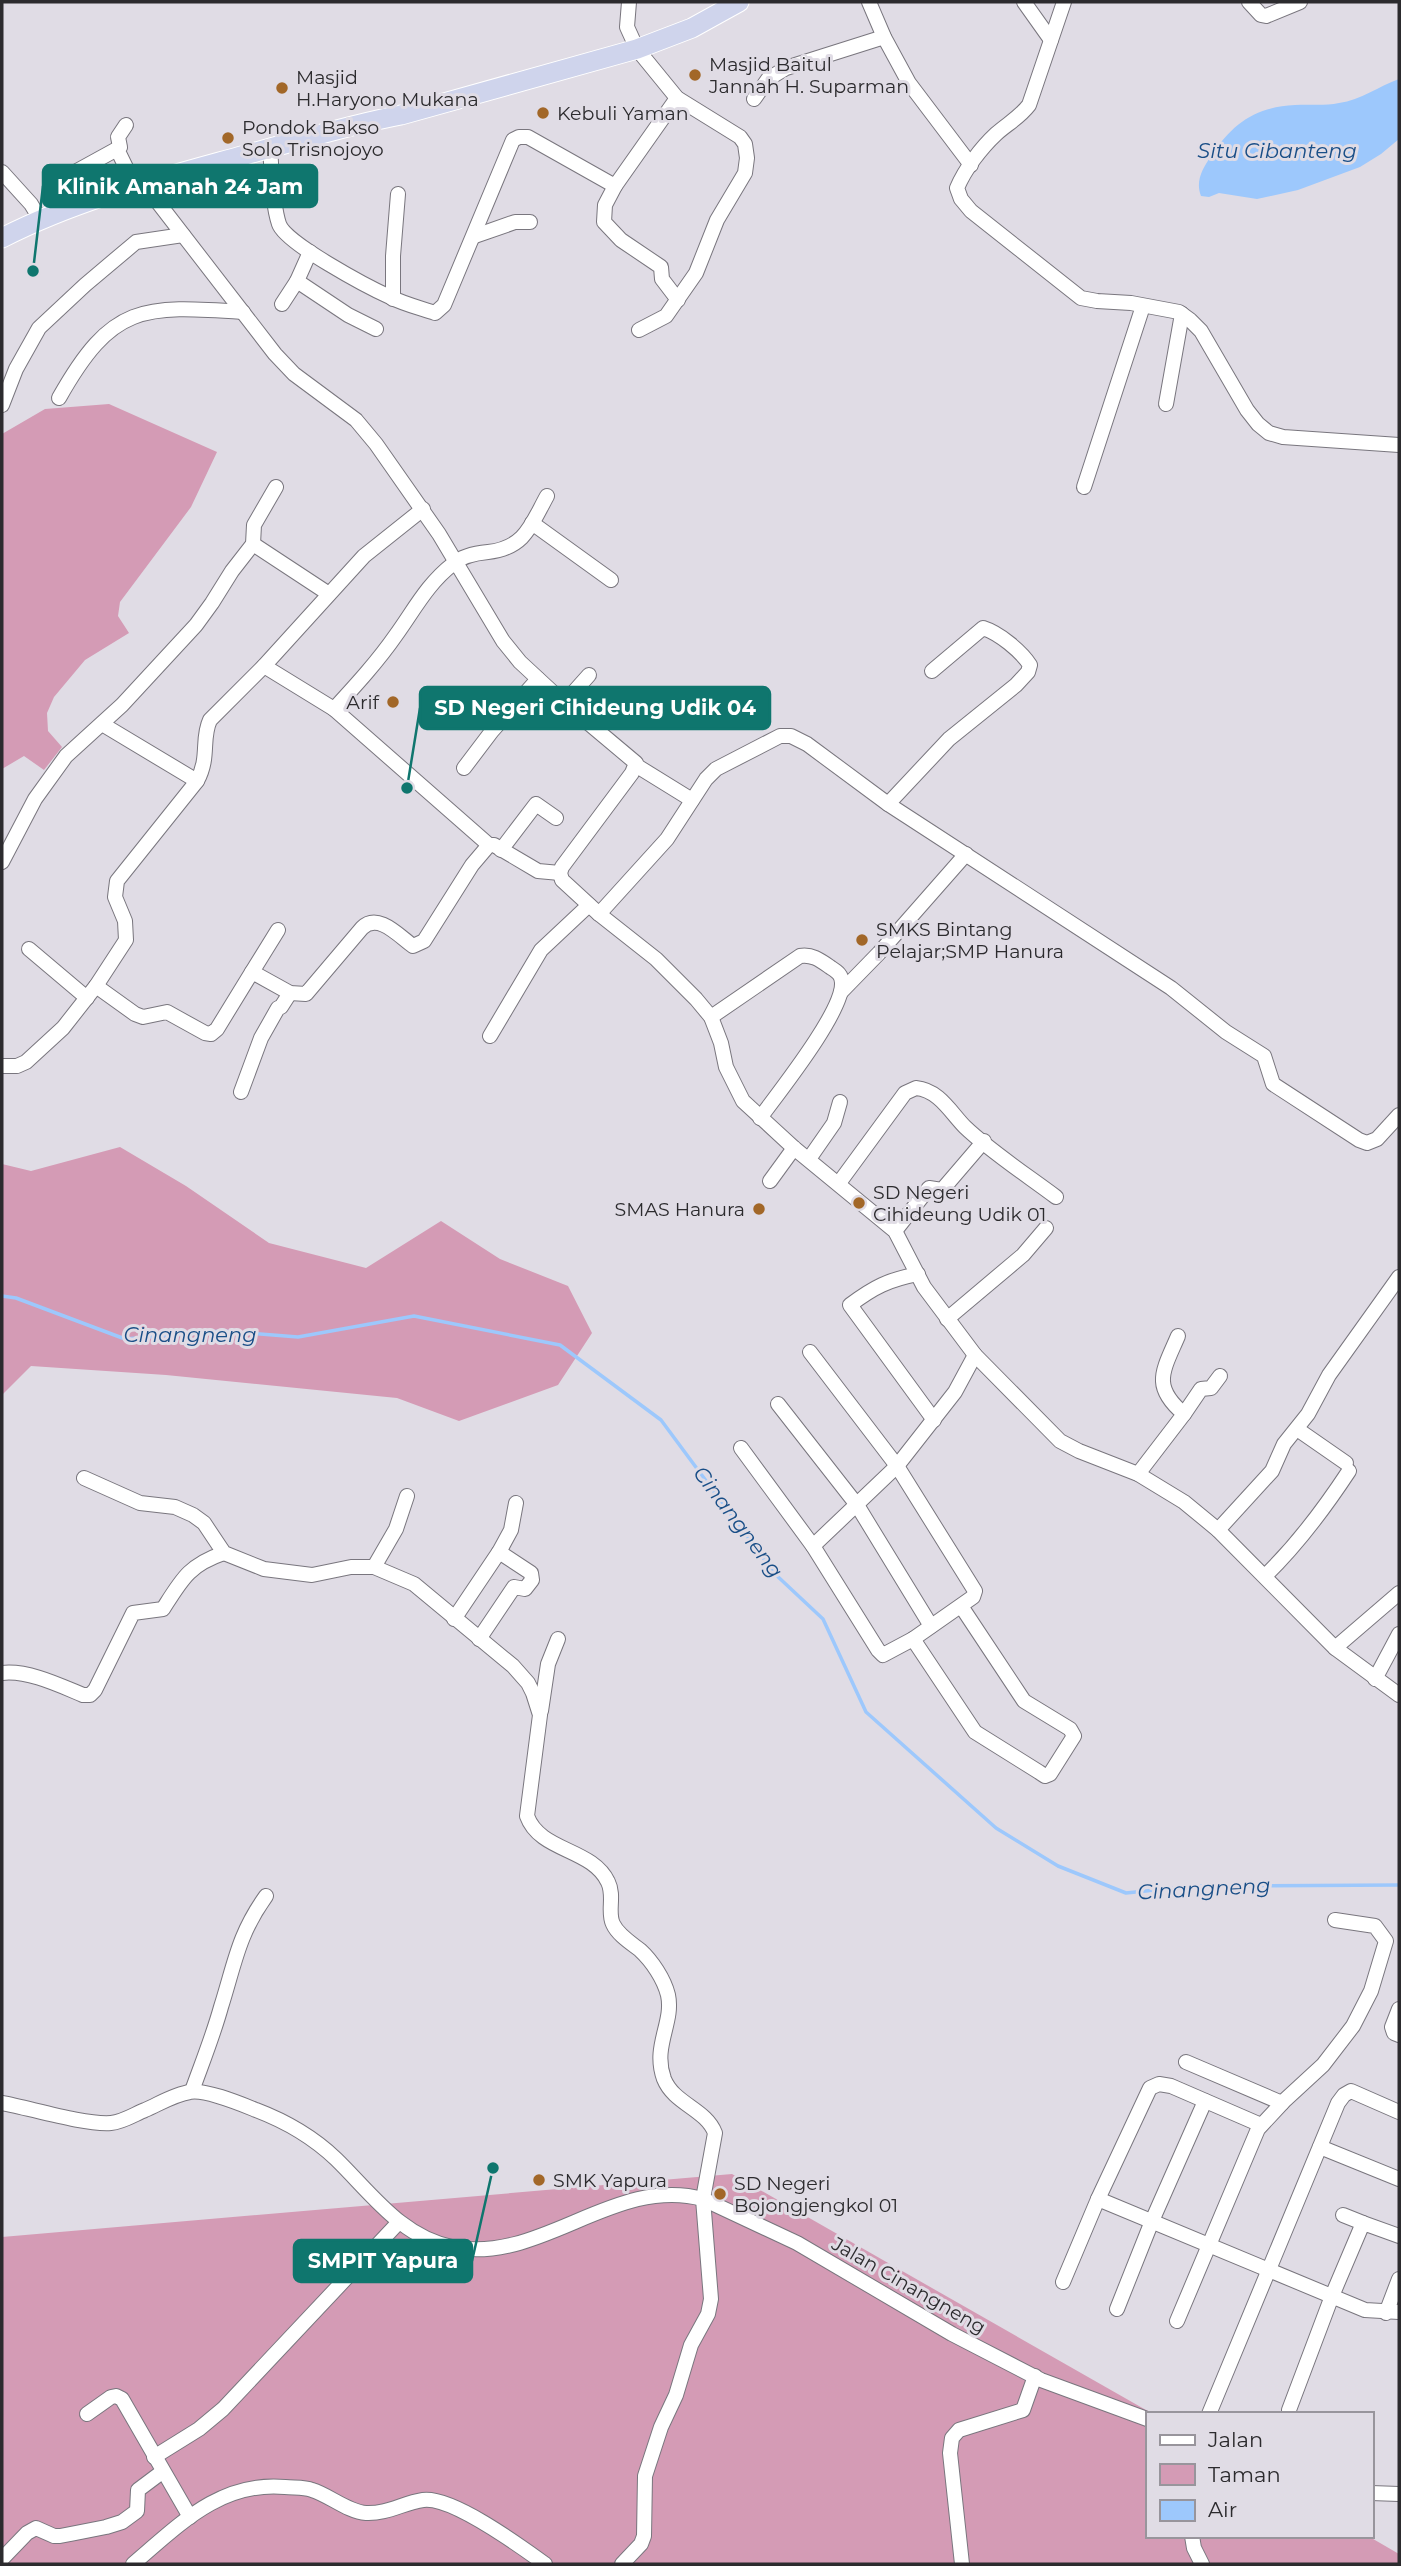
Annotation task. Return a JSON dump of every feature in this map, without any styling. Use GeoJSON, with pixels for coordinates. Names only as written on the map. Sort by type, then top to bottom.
{"type":"FeatureCollection","features":[{"type":"Feature","properties":{"kind":"highway"},"geometry":{"type":"LineString","coordinates":[[2,239],[40,219],[139,185],[637,48],[692,28],[739,2]]}},
{"type":"Feature","properties":{"kind":"street"},"geometry":{"type":"LineString","coordinates":[[629,2],[627,27],[637,48],[677,98],[740,137],[745,144],[747,158],[745,173],[717,220],[696,273],[678,300],[659,321],[639,330]]}},
{"type":"Feature","properties":{"kind":"street"},"geometry":{"type":"LineString","coordinates":[[869,2],[884,37],[914,90],[971,165]]}},
{"type":"Feature","properties":{"kind":"street"},"geometry":{"type":"LineString","coordinates":[[1024,2],[1051,40]]}},
{"type":"Feature","properties":{"kind":"street"},"geometry":{"type":"LineString","coordinates":[[1064,2],[1029,105],[1018,119],[989,141],[961,177],[957,188],[961,199],[971,211],[1082,298],[1131,303],[1182,314],[1201,331],[1247,410],[1269,433],[1283,437],[1399,445]]}},
{"type":"Feature","properties":{"kind":"street"},"geometry":{"type":"LineString","coordinates":[[1249,2],[1261,15],[1266,16],[1300,2]]}},
{"type":"Feature","properties":{"kind":"street"},"geometry":{"type":"LineString","coordinates":[[754,99],[768,79],[786,68],[884,37]]}},
{"type":"Feature","properties":{"kind":"street"},"geometry":{"type":"LineString","coordinates":[[677,98],[615,186],[605,205],[604,222],[621,240],[661,267],[662,279],[678,300]]}},
{"type":"Feature","properties":{"kind":"street"},"geometry":{"type":"LineString","coordinates":[[77,171],[120,147],[118,137],[127,125]]}},
{"type":"Feature","properties":{"kind":"street"},"geometry":{"type":"LineString","coordinates":[[270,149],[279,226],[295,242],[393,299],[435,313],[440,310],[475,236],[509,146],[519,137],[528,137],[615,186]]}},
{"type":"Feature","properties":{"kind":"street"},"geometry":{"type":"LineString","coordinates":[[117,149],[139,185],[183,234],[275,354],[293,373],[356,419],[422,509],[503,641],[538,679],[636,766],[692,800]]}},
{"type":"Feature","properties":{"kind":"street"},"geometry":{"type":"LineString","coordinates":[[2,172],[31,204],[40,219]]}},
{"type":"Feature","properties":{"kind":"street"},"geometry":{"type":"LineString","coordinates":[[393,299],[398,194]]}},
{"type":"Feature","properties":{"kind":"street"},"geometry":{"type":"LineString","coordinates":[[475,236],[515,222],[530,222]]}},
{"type":"Feature","properties":{"kind":"street"},"geometry":{"type":"LineString","coordinates":[[2,405],[16,369],[39,328],[136,242],[183,234]]}},
{"type":"Feature","properties":{"kind":"street"},"geometry":{"type":"LineString","coordinates":[[282,304],[297,281],[310,252]]}},
{"type":"Feature","properties":{"kind":"street"},"geometry":{"type":"LineString","coordinates":[[297,281],[348,315],[376,329]]}},
{"type":"Feature","properties":{"kind":"street"},"geometry":{"type":"LineString","coordinates":[[1084,487],[1143,306]]}},
{"type":"Feature","properties":{"kind":"street"},"geometry":{"type":"LineString","coordinates":[[59,398],[85,356],[105,334],[123,320],[149,312],[169,310],[243,312]]}},
{"type":"Feature","properties":{"kind":"street"},"geometry":{"type":"LineString","coordinates":[[1166,404],[1182,314]]}},
{"type":"Feature","properties":{"kind":"street"},"geometry":{"type":"LineString","coordinates":[[2,862],[35,799],[55,770],[196,625],[253,544],[254,526],[276,487]]}},
{"type":"Feature","properties":{"kind":"street"},"geometry":{"type":"LineString","coordinates":[[334,709],[396,635],[426,591],[455,562],[477,553],[505,550],[517,543],[547,496]]}},
{"type":"Feature","properties":{"kind":"street"},"geometry":{"type":"LineString","coordinates":[[2,1066],[17,1066],[26,1062],[64,1028],[126,940],[125,921],[115,897],[117,881],[197,781],[204,763],[206,731],[210,720],[264,666],[364,556],[422,509]]}},
{"type":"Feature","properties":{"kind":"street"},"geometry":{"type":"LineString","coordinates":[[532,523],[611,580]]}},
{"type":"Feature","properties":{"kind":"street"},"geometry":{"type":"LineString","coordinates":[[253,544],[330,594]]}},
{"type":"Feature","properties":{"kind":"street"},"geometry":{"type":"LineString","coordinates":[[888,804],[948,740],[1016,685],[1030,666],[1026,659],[997,635],[983,628],[932,671]]}},
{"type":"Feature","properties":{"kind":"street"},"geometry":{"type":"LineString","coordinates":[[264,666],[334,709],[495,847],[538,872],[559,873]]}},
{"type":"Feature","properties":{"kind":"street"},"geometry":{"type":"LineString","coordinates":[[564,703],[589,675]]}},
{"type":"Feature","properties":{"kind":"street"},"geometry":{"type":"LineString","coordinates":[[464,768],[492,731],[538,679]]}},
{"type":"Feature","properties":{"kind":"street"},"geometry":{"type":"LineString","coordinates":[[102,724],[197,781]]}},
{"type":"Feature","properties":{"kind":"street"},"geometry":{"type":"LineString","coordinates":[[490,1035],[541,950],[594,910],[667,839],[716,769],[786,735],[807,744],[888,804],[1171,988],[1226,1032],[1260,1052],[1266,1061],[1273,1084],[1359,1140],[1367,1143],[1377,1139],[1399,1115]]}},
{"type":"Feature","properties":{"kind":"street"},"geometry":{"type":"LineString","coordinates":[[559,873],[636,766]]}},
{"type":"Feature","properties":{"kind":"street"},"geometry":{"type":"LineString","coordinates":[[252,972],[290,993],[306,994],[371,921],[380,922],[413,946],[420,945],[472,865],[495,847],[536,804],[556,818]]}},
{"type":"Feature","properties":{"kind":"street"},"geometry":{"type":"LineString","coordinates":[[760,1118],[822,1030],[841,992],[879,953],[966,853]]}},
{"type":"Feature","properties":{"kind":"street"},"geometry":{"type":"LineString","coordinates":[[559,873],[568,888],[656,959],[711,1017],[735,1088],[760,1118],[895,1231],[947,1319],[975,1355],[1060,1441],[1138,1474],[1184,1502],[1218,1530],[1335,1648],[1399,1695]]}},
{"type":"Feature","properties":{"kind":"street"},"geometry":{"type":"LineString","coordinates":[[96,986],[135,1014],[143,1017],[167,1012],[211,1034],[217,1029],[278,930]]}},
{"type":"Feature","properties":{"kind":"street"},"geometry":{"type":"LineString","coordinates":[[29,949],[87,998]]}},
{"type":"Feature","properties":{"kind":"street"},"geometry":{"type":"LineString","coordinates":[[711,1017],[800,956],[813,956],[839,973],[841,992]]}},
{"type":"Feature","properties":{"kind":"street"},"geometry":{"type":"LineString","coordinates":[[241,1092],[261,1038],[290,993]]}},
{"type":"Feature","properties":{"kind":"street"},"geometry":{"type":"LineString","coordinates":[[839,1183],[910,1089],[921,1088],[949,1106],[965,1127],[1056,1197]]}},
{"type":"Feature","properties":{"kind":"street"},"geometry":{"type":"LineString","coordinates":[[809,1159],[834,1124],[840,1102]]}},
{"type":"Feature","properties":{"kind":"street"},"geometry":{"type":"LineString","coordinates":[[895,1231],[929,1188],[939,1191],[944,1188],[984,1142]]}},
{"type":"Feature","properties":{"kind":"street"},"geometry":{"type":"LineString","coordinates":[[770,1181],[794,1148]]}},
{"type":"Feature","properties":{"kind":"street"},"geometry":{"type":"LineString","coordinates":[[947,1319],[1023,1255],[1046,1228]]}},
{"type":"Feature","properties":{"kind":"street"},"geometry":{"type":"LineString","coordinates":[[918,1274],[892,1279],[871,1290],[850,1306],[934,1420]]}},
{"type":"Feature","properties":{"kind":"street"},"geometry":{"type":"LineString","coordinates":[[1218,1530],[1272,1471],[1284,1444],[1308,1414],[1329,1375],[1399,1277]]}},
{"type":"Feature","properties":{"kind":"street"},"geometry":{"type":"LineString","coordinates":[[1178,1336],[1161,1383],[1168,1398],[1184,1414]]}},
{"type":"Feature","properties":{"kind":"street"},"geometry":{"type":"LineString","coordinates":[[741,1448],[813,1546],[883,1655],[913,1639],[973,1597],[975,1591],[972,1584],[897,1466],[810,1352]]}},
{"type":"Feature","properties":{"kind":"street"},"geometry":{"type":"LineString","coordinates":[[813,1546],[897,1466],[955,1392],[975,1355]]}},
{"type":"Feature","properties":{"kind":"street"},"geometry":{"type":"LineString","coordinates":[[1138,1474],[1201,1388],[1211,1388],[1220,1377]]}},
{"type":"Feature","properties":{"kind":"street"},"geometry":{"type":"LineString","coordinates":[[778,1404],[857,1505],[931,1626]]}},
{"type":"Feature","properties":{"kind":"street"},"geometry":{"type":"LineString","coordinates":[[1265,1576],[1292,1551],[1312,1525],[1348,1467],[1297,1429]]}},
{"type":"Feature","properties":{"kind":"street"},"geometry":{"type":"LineString","coordinates":[[84,1478],[140,1503],[175,1507],[192,1515],[204,1523],[224,1553],[264,1570],[312,1575],[351,1567],[374,1567],[414,1584],[513,1666],[528,1683],[540,1716]]}},
{"type":"Feature","properties":{"kind":"street"},"geometry":{"type":"LineString","coordinates":[[374,1567],[396,1529],[407,1496]]}},
{"type":"Feature","properties":{"kind":"street"},"geometry":{"type":"LineString","coordinates":[[454,1619],[499,1552],[510,1530],[516,1503]]}},
{"type":"Feature","properties":{"kind":"street"},"geometry":{"type":"LineString","coordinates":[[479,1639],[514,1587],[525,1589],[532,1580],[531,1573],[499,1552]]}},
{"type":"Feature","properties":{"kind":"street"},"geometry":{"type":"LineString","coordinates":[[2,1673],[33,1677],[83,1695],[90,1695],[95,1690],[133,1613],[163,1609],[192,1568],[204,1560],[224,1553]]}},
{"type":"Feature","properties":{"kind":"street"},"geometry":{"type":"LineString","coordinates":[[1335,1648],[1399,1592]]}},
{"type":"Feature","properties":{"kind":"street"},"geometry":{"type":"LineString","coordinates":[[913,1639],[975,1732],[1045,1776],[1051,1774],[1074,1736],[1070,1729],[1024,1701],[961,1605]]}},
{"type":"Feature","properties":{"kind":"street"},"geometry":{"type":"LineString","coordinates":[[1375,1679],[1399,1634]]}},
{"type":"Feature","properties":{"kind":"street"},"geometry":{"type":"LineString","coordinates":[[558,1639],[548,1664],[527,1816],[534,1831],[541,1837],[601,1872],[608,1881],[611,1892],[611,1921],[614,1927],[643,1953],[663,1980],[669,2005],[659,2050],[665,2083],[677,2098],[707,2120],[715,2133],[703,2200],[711,2299],[708,2314],[691,2345],[676,2395],[657,2438],[645,2476],[644,2536],[621,2564]]}},
{"type":"Feature","properties":{"kind":"street"},"geometry":{"type":"LineString","coordinates":[[2,2102],[87,2121],[113,2123],[192,2091],[221,2009],[239,1942],[265,1896]]}},
{"type":"Feature","properties":{"kind":"street"},"geometry":{"type":"LineString","coordinates":[[1177,2321],[1261,2125],[1323,2065],[1353,2026],[1371,1991],[1386,1941],[1375,1926],[1335,1920]]}},
{"type":"Feature","properties":{"kind":"street"},"geometry":{"type":"LineString","coordinates":[[1399,2009],[1392,2027],[1394,2033],[1399,2035]]}},
{"type":"Feature","properties":{"kind":"street"},"geometry":{"type":"LineString","coordinates":[[1186,2062],[1282,2103]]}},
{"type":"Feature","properties":{"kind":"street"},"geometry":{"type":"LineString","coordinates":[[1063,2282],[1150,2088],[1159,2084],[1171,2086],[1261,2125]]}},
{"type":"Feature","properties":{"kind":"street","name":"Jalan Cinangneng"},"geometry":{"type":"LineString","coordinates":[[192,2091],[256,2110],[307,2135],[335,2158],[400,2222],[420,2235],[453,2247],[485,2249],[523,2242],[583,2218],[645,2198],[687,2195],[703,2200],[797,2243],[952,2334],[1035,2376],[1146,2419]]}},
{"type":"Feature","properties":{"kind":"street"},"geometry":{"type":"LineString","coordinates":[[1210,2412],[1338,2103],[1351,2091],[1399,2112]]}},
{"type":"Feature","properties":{"kind":"street"},"geometry":{"type":"LineString","coordinates":[[1118,2309],[1152,2221],[1205,2101]]}},
{"type":"Feature","properties":{"kind":"street"},"geometry":{"type":"LineString","coordinates":[[1320,2147],[1399,2179]]}},
{"type":"Feature","properties":{"kind":"street"},"geometry":{"type":"LineString","coordinates":[[1098,2199],[1365,2311],[1392,2312],[1399,2279]]}},
{"type":"Feature","properties":{"kind":"street"},"geometry":{"type":"LineString","coordinates":[[1343,2215],[1399,2236]]}},
{"type":"Feature","properties":{"kind":"street"},"geometry":{"type":"LineString","coordinates":[[154,2457],[199,2429],[223,2409],[400,2222]]}},
{"type":"Feature","properties":{"kind":"street"},"geometry":{"type":"LineString","coordinates":[[1289,2410],[1363,2223]]}},
{"type":"Feature","properties":{"kind":"street"},"geometry":{"type":"LineString","coordinates":[[962,2564],[950,2453],[952,2438],[959,2430],[1023,2410],[1035,2376]]}},
{"type":"Feature","properties":{"kind":"street"},"geometry":{"type":"LineString","coordinates":[[87,2414],[111,2397],[119,2397],[191,2517]]}},
{"type":"Feature","properties":{"kind":"street"},"geometry":{"type":"LineString","coordinates":[[2,2559],[36,2528],[60,2536],[121,2522],[136,2511],[138,2490],[162,2472]]}},
{"type":"Feature","properties":{"kind":"street"},"geometry":{"type":"LineString","coordinates":[[133,2564],[213,2500],[246,2487],[276,2486],[311,2489],[363,2513],[385,2512],[425,2500],[452,2505],[519,2545],[545,2564]]}},
{"type":"Feature","properties":{"kind":"street"},"geometry":{"type":"LineString","coordinates":[[1373,2493],[1399,2494]]}},
{"type":"Feature","properties":{"kind":"street"},"geometry":{"type":"LineString","coordinates":[[1192,2538],[1202,2564]]}},
{"type":"Feature","properties":{"kind":"green space"},"geometry":{"type":"Polygon","coordinates":[[[109,404],[217,452],[191,507],[120,602],[118,616],[129,633],[85,660],[54,697],[47,713],[48,731],[62,747],[44,770],[24,756],[2,769],[2,434],[45,409],[109,404]]]}},
{"type":"Feature","properties":{"kind":"green space"},"geometry":{"type":"Polygon","coordinates":[[[120,1147],[186,1186],[269,1243],[366,1268],[441,1221],[500,1259],[568,1286],[592,1333],[558,1385],[459,1421],[397,1398],[166,1375],[31,1366],[2,1395],[2,1164],[31,1171],[120,1147]]]}},
{"type":"Feature","properties":{"kind":"green space"},"geometry":{"type":"Polygon","coordinates":[[[732,2174],[1149,2412],[1146,2412],[1146,2538],[1371,2538],[1399,2554],[1399,2564],[2,2564],[2,2237],[732,2174]]]}},
{"type":"Feature","properties":{"kind":"water","name":"Situ Cibanteng"},"geometry":{"type":"Polygon","coordinates":[[[1399,79],[1399,139],[1360,167],[1298,190],[1257,199],[1219,193],[1209,197],[1201,196],[1199,180],[1205,165],[1219,144],[1246,119],[1281,106],[1347,101],[1399,79]]]}},
{"type":"Feature","properties":{"kind":"waterway","name":"Cinangneng"},"geometry":{"type":"LineString","coordinates":[[2,1296],[16,1298],[125,1339],[222,1331],[298,1337],[414,1316],[560,1345],[661,1420],[775,1574],[823,1619],[866,1712],[996,1828],[1058,1866],[1126,1893],[1194,1886],[1399,1885]]}},
{"type":"Feature","properties":{"kind":"place","name":"Masjid Baitul Jannah H. Suparman"},"geometry":{"type":"Point","coordinates":[695,75]}},
{"type":"Feature","properties":{"kind":"place","name":"Masjid H.Haryono Mukana"},"geometry":{"type":"Point","coordinates":[282,88]}},
{"type":"Feature","properties":{"kind":"place","name":"Kebuli Yaman"},"geometry":{"type":"Point","coordinates":[543,113]}},
{"type":"Feature","properties":{"kind":"place","name":"Pondok Bakso Solo Trisnojoyo"},"geometry":{"type":"Point","coordinates":[228,138]}},
{"type":"Feature","properties":{"kind":"place","name":"Klinik Amanah 24 Jam"},"geometry":{"type":"Point","coordinates":[33,271]}},
{"type":"Feature","properties":{"kind":"place","name":"Arif"},"geometry":{"type":"Point","coordinates":[393,702]}},
{"type":"Feature","properties":{"kind":"place","name":"SD Negeri Cihideung Udik 04"},"geometry":{"type":"Point","coordinates":[407,788]}},
{"type":"Feature","properties":{"kind":"place","name":"SMKS Bintang Pelajar;SMP Hanura"},"geometry":{"type":"Point","coordinates":[862,940]}},
{"type":"Feature","properties":{"kind":"place","name":"SD Negeri Cihideung Udik 01"},"geometry":{"type":"Point","coordinates":[859,1203]}},
{"type":"Feature","properties":{"kind":"place","name":"SMAS Hanura"},"geometry":{"type":"Point","coordinates":[759,1209]}},
{"type":"Feature","properties":{"kind":"place","name":"SMPIT Yapura"},"geometry":{"type":"Point","coordinates":[493,2168]}},
{"type":"Feature","properties":{"kind":"place","name":"SMK Yapura"},"geometry":{"type":"Point","coordinates":[539,2180]}},
{"type":"Feature","properties":{"kind":"place","name":"SD Negeri Bojongjengkol 01"},"geometry":{"type":"Point","coordinates":[720,2194]}}]}
